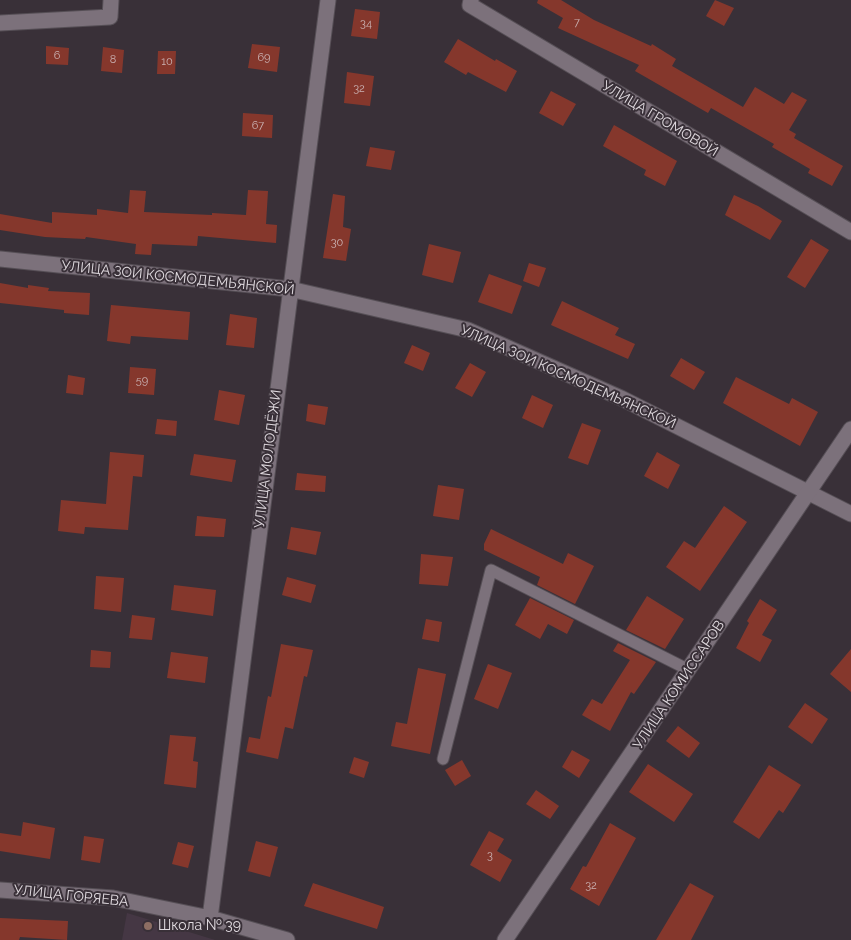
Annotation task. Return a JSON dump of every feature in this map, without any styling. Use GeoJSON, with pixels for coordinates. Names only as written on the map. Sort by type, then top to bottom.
{"type":"FeatureCollection","features":[{"type":"Feature","properties":{"kind":"street"},"geometry":{"type":"LineString","coordinates":[[0,23],[110,17],[111,0]]}},
{"type":"Feature","properties":{"kind":"street","name":"УЛИЦА МОЛОДЁЖИ"},"geometry":{"type":"LineString","coordinates":[[210,918],[328,0]]}},
{"type":"Feature","properties":{"kind":"street","name":"УЛИЦА ГРОМОВОЙ"},"geometry":{"type":"LineString","coordinates":[[470,2],[851,232]]}},
{"type":"Feature","properties":{"kind":"street","name":"УЛИЦА ЗОИ КОСМОДЕМЬЯНСКОЙ"},"geometry":{"type":"LineString","coordinates":[[0,258],[290,289],[468,330],[621,398],[810,491],[851,514]]}},
{"type":"Feature","properties":{"kind":"street","name":"УЛИЦА КОМИССАРОВ"},"geometry":{"type":"LineString","coordinates":[[505,940],[690,670],[851,429]]}},
{"type":"Feature","properties":{"kind":"street","name":"УЛИЦА ГОРЯЕВА"},"geometry":{"type":"LineString","coordinates":[[0,890],[113,898],[210,918],[287,940]]}},
{"type":"Feature","properties":{"kind":"lane"},"geometry":{"type":"LineString","coordinates":[[443,759],[491,570],[690,670]]}},
{"type":"Feature","properties":{"kind":"shaded area","name":"Школа № 39"},"geometry":{"type":"Polygon","coordinates":[[[127,913],[215,940],[122,940],[127,913]]]}},
{"type":"Feature","properties":{"kind":"building"},"geometry":{"type":"Polygon","coordinates":[[[538,0],[561,0],[594,20],[651,46],[652,44],[676,59],[672,66],[743,107],[755,87],[784,104],[792,92],[807,100],[789,130],[796,134],[794,138],[843,166],[832,186],[808,173],[810,169],[772,147],[774,144],[711,108],[708,113],[635,71],[639,65],[558,28],[563,18],[537,3],[538,0]]]}},
{"type":"Feature","properties":{"kind":"building"},"geometry":{"type":"Polygon","coordinates":[[[715,0],[734,8],[724,26],[706,16],[715,0]]]}},
{"type":"Feature","properties":{"kind":"building"},"geometry":{"type":"Polygon","coordinates":[[[355,9],[380,12],[377,39],[351,36],[355,9]]]}},
{"type":"Feature","properties":{"kind":"building"},"geometry":{"type":"Polygon","coordinates":[[[458,39],[495,61],[496,59],[517,71],[506,92],[468,72],[466,75],[444,62],[458,39]]]}},
{"type":"Feature","properties":{"kind":"building"},"geometry":{"type":"Polygon","coordinates":[[[252,44],[280,47],[277,72],[248,68],[252,44]]]}},
{"type":"Feature","properties":{"kind":"building"},"geometry":{"type":"Polygon","coordinates":[[[46,46],[69,48],[68,65],[46,64],[46,46]]]}},
{"type":"Feature","properties":{"kind":"building"},"geometry":{"type":"Polygon","coordinates":[[[103,47],[124,50],[122,73],[101,71],[103,47]]]}},
{"type":"Feature","properties":{"kind":"building"},"geometry":{"type":"Polygon","coordinates":[[[158,51],[176,51],[175,74],[157,74],[158,51]]]}},
{"type":"Feature","properties":{"kind":"building"},"geometry":{"type":"Polygon","coordinates":[[[347,72],[374,76],[370,106],[344,103],[347,72]]]}},
{"type":"Feature","properties":{"kind":"building"},"geometry":{"type":"Polygon","coordinates":[[[551,91],[576,104],[563,126],[539,113],[551,91]]]}},
{"type":"Feature","properties":{"kind":"building"},"geometry":{"type":"Polygon","coordinates":[[[243,113],[273,115],[272,138],[242,136],[243,113]]]}},
{"type":"Feature","properties":{"kind":"building"},"geometry":{"type":"Polygon","coordinates":[[[614,125],[677,161],[665,186],[644,175],[646,170],[603,146],[614,125]]]}},
{"type":"Feature","properties":{"kind":"building"},"geometry":{"type":"Polygon","coordinates":[[[370,147],[395,151],[391,170],[366,166],[370,147]]]}},
{"type":"Feature","properties":{"kind":"building"},"geometry":{"type":"Polygon","coordinates":[[[130,190],[146,191],[144,212],[212,215],[212,213],[246,215],[248,190],[268,191],[266,224],[277,225],[276,243],[198,236],[197,246],[152,244],[151,255],[135,254],[136,244],[86,237],[85,239],[45,237],[0,230],[0,214],[52,223],[52,212],[97,215],[97,209],[128,213],[130,190]]]}},
{"type":"Feature","properties":{"kind":"building"},"geometry":{"type":"Polygon","coordinates":[[[333,194],[345,196],[343,227],[351,229],[346,261],[323,258],[333,194]]]}},
{"type":"Feature","properties":{"kind":"building"},"geometry":{"type":"Polygon","coordinates":[[[734,195],[758,206],[782,221],[770,240],[725,215],[734,195]]]}},
{"type":"Feature","properties":{"kind":"building"},"geometry":{"type":"Polygon","coordinates":[[[811,239],[829,250],[805,288],[787,277],[811,239]]]}},
{"type":"Feature","properties":{"kind":"building"},"geometry":{"type":"Polygon","coordinates":[[[429,244],[461,252],[453,283],[422,275],[429,244]]]}},
{"type":"Feature","properties":{"kind":"building"},"geometry":{"type":"Polygon","coordinates":[[[529,263],[546,268],[539,287],[523,281],[529,263]]]}},
{"type":"Feature","properties":{"kind":"building"},"geometry":{"type":"Polygon","coordinates":[[[489,274],[522,286],[512,314],[478,302],[489,274]]]}},
{"type":"Feature","properties":{"kind":"building"},"geometry":{"type":"Polygon","coordinates":[[[0,283],[28,288],[28,285],[49,288],[48,291],[90,293],[89,315],[64,313],[64,310],[0,303],[0,283]]]}},
{"type":"Feature","properties":{"kind":"building"},"geometry":{"type":"Polygon","coordinates":[[[562,301],[619,328],[615,335],[635,344],[628,359],[551,325],[562,301]]]}},
{"type":"Feature","properties":{"kind":"building"},"geometry":{"type":"Polygon","coordinates":[[[111,305],[190,312],[188,340],[131,336],[130,344],[107,341],[111,305]]]}},
{"type":"Feature","properties":{"kind":"building"},"geometry":{"type":"Polygon","coordinates":[[[230,314],[257,318],[254,348],[226,345],[230,314]]]}},
{"type":"Feature","properties":{"kind":"building"},"geometry":{"type":"Polygon","coordinates":[[[412,345],[430,353],[423,371],[404,363],[412,345]]]}},
{"type":"Feature","properties":{"kind":"building"},"geometry":{"type":"Polygon","coordinates":[[[681,358],[705,372],[694,390],[670,376],[681,358]]]}},
{"type":"Feature","properties":{"kind":"building"},"geometry":{"type":"Polygon","coordinates":[[[470,363],[486,372],[472,397],[455,388],[470,363]]]}},
{"type":"Feature","properties":{"kind":"building"},"geometry":{"type":"Polygon","coordinates":[[[130,367],[156,369],[154,395],[128,393],[130,367]]]}},
{"type":"Feature","properties":{"kind":"building"},"geometry":{"type":"Polygon","coordinates":[[[68,375],[85,378],[83,395],[66,393],[68,375]]]}},
{"type":"Feature","properties":{"kind":"building"},"geometry":{"type":"Polygon","coordinates":[[[736,377],[789,404],[792,398],[818,412],[800,446],[723,403],[736,377]]]}},
{"type":"Feature","properties":{"kind":"building"},"geometry":{"type":"Polygon","coordinates":[[[219,390],[245,395],[239,425],[214,420],[219,390]]]}},
{"type":"Feature","properties":{"kind":"building"},"geometry":{"type":"Polygon","coordinates":[[[532,395],[553,405],[543,428],[522,418],[532,395]]]}},
{"type":"Feature","properties":{"kind":"building"},"geometry":{"type":"Polygon","coordinates":[[[308,404],[328,407],[325,425],[306,421],[308,404]]]}},
{"type":"Feature","properties":{"kind":"building"},"geometry":{"type":"Polygon","coordinates":[[[157,419],[177,421],[176,436],[155,434],[157,419]]]}},
{"type":"Feature","properties":{"kind":"building"},"geometry":{"type":"Polygon","coordinates":[[[582,423],[601,430],[588,465],[568,458],[582,423]]]}},
{"type":"Feature","properties":{"kind":"building"},"geometry":{"type":"Polygon","coordinates":[[[110,452],[144,455],[142,477],[133,476],[128,530],[85,527],[84,534],[58,531],[61,500],[106,504],[110,452]]]}},
{"type":"Feature","properties":{"kind":"building"},"geometry":{"type":"Polygon","coordinates":[[[657,452],[680,465],[668,489],[644,476],[657,452]]]}},
{"type":"Feature","properties":{"kind":"building"},"geometry":{"type":"Polygon","coordinates":[[[194,454],[236,460],[232,482],[190,475],[194,454]]]}},
{"type":"Feature","properties":{"kind":"building"},"geometry":{"type":"Polygon","coordinates":[[[297,473],[326,476],[325,492],[295,490],[297,473]]]}},
{"type":"Feature","properties":{"kind":"building"},"geometry":{"type":"Polygon","coordinates":[[[438,485],[464,489],[459,520],[433,516],[438,485]]]}},
{"type":"Feature","properties":{"kind":"building"},"geometry":{"type":"Polygon","coordinates":[[[724,506],[747,522],[700,591],[666,567],[684,541],[695,548],[724,506]]]}},
{"type":"Feature","properties":{"kind":"building"},"geometry":{"type":"Polygon","coordinates":[[[197,516],[226,519],[224,537],[195,536],[197,516]]]}},
{"type":"Feature","properties":{"kind":"building"},"geometry":{"type":"Polygon","coordinates":[[[291,527],[321,532],[316,555],[287,549],[291,527]]]}},
{"type":"Feature","properties":{"kind":"building"},"geometry":{"type":"Polygon","coordinates":[[[491,529],[563,564],[568,553],[594,566],[575,604],[537,585],[540,577],[484,550],[484,544],[491,529]]]}},
{"type":"Feature","properties":{"kind":"building"},"geometry":{"type":"Polygon","coordinates":[[[421,554],[453,557],[448,586],[419,584],[421,554]]]}},
{"type":"Feature","properties":{"kind":"building"},"geometry":{"type":"Polygon","coordinates":[[[96,576],[124,578],[121,612],[94,609],[96,576]]]}},
{"type":"Feature","properties":{"kind":"building"},"geometry":{"type":"Polygon","coordinates":[[[287,577],[316,585],[311,603],[282,595],[287,577]]]}},
{"type":"Feature","properties":{"kind":"building"},"geometry":{"type":"Polygon","coordinates":[[[174,585],[216,590],[213,616],[171,610],[174,585]]]}},
{"type":"Feature","properties":{"kind":"building"},"geometry":{"type":"Polygon","coordinates":[[[647,596],[684,619],[665,649],[626,630],[647,596]]]}},
{"type":"Feature","properties":{"kind":"building"},"geometry":{"type":"Polygon","coordinates":[[[530,598],[574,620],[567,634],[548,624],[540,639],[515,625],[530,598]]]}},
{"type":"Feature","properties":{"kind":"building"},"geometry":{"type":"Polygon","coordinates":[[[760,599],[777,610],[762,635],[772,640],[760,662],[736,648],[749,623],[747,621],[760,599]]]}},
{"type":"Feature","properties":{"kind":"building"},"geometry":{"type":"Polygon","coordinates":[[[132,615],[155,618],[152,640],[129,638],[132,615]]]}},
{"type":"Feature","properties":{"kind":"building"},"geometry":{"type":"Polygon","coordinates":[[[426,619],[442,622],[439,642],[422,639],[426,619]]]}},
{"type":"Feature","properties":{"kind":"building"},"geometry":{"type":"Polygon","coordinates":[[[618,643],[656,662],[634,694],[631,692],[610,731],[582,715],[592,699],[602,704],[630,660],[613,651],[618,643]]]}},
{"type":"Feature","properties":{"kind":"building"},"geometry":{"type":"Polygon","coordinates":[[[281,644],[313,650],[307,677],[304,676],[293,729],[285,727],[278,759],[246,752],[249,737],[260,739],[268,696],[271,697],[281,644]]]}},
{"type":"Feature","properties":{"kind":"building"},"geometry":{"type":"Polygon","coordinates":[[[851,649],[851,692],[830,674],[851,649]]]}},
{"type":"Feature","properties":{"kind":"building"},"geometry":{"type":"Polygon","coordinates":[[[91,650],[111,652],[110,668],[90,667],[91,650]]]}},
{"type":"Feature","properties":{"kind":"building"},"geometry":{"type":"Polygon","coordinates":[[[171,652],[208,657],[205,683],[167,678],[171,652]]]}},
{"type":"Feature","properties":{"kind":"building"},"geometry":{"type":"Polygon","coordinates":[[[488,664],[512,673],[498,709],[474,699],[488,664]]]}},
{"type":"Feature","properties":{"kind":"building"},"geometry":{"type":"Polygon","coordinates":[[[418,668],[446,674],[430,754],[391,746],[396,722],[407,724],[418,668]]]}},
{"type":"Feature","properties":{"kind":"building"},"geometry":{"type":"Polygon","coordinates":[[[805,703],[828,719],[812,744],[788,727],[805,703]]]}},
{"type":"Feature","properties":{"kind":"building"},"geometry":{"type":"Polygon","coordinates":[[[678,726],[700,743],[689,758],[666,741],[678,726]]]}},
{"type":"Feature","properties":{"kind":"building"},"geometry":{"type":"Polygon","coordinates":[[[170,735],[196,737],[193,761],[198,762],[196,788],[164,784],[170,735]]]}},
{"type":"Feature","properties":{"kind":"building"},"geometry":{"type":"Polygon","coordinates":[[[572,750],[590,760],[579,778],[562,767],[572,750]]]}},
{"type":"Feature","properties":{"kind":"building"},"geometry":{"type":"Polygon","coordinates":[[[354,757],[369,762],[364,778],[349,773],[354,757]]]}},
{"type":"Feature","properties":{"kind":"building"},"geometry":{"type":"Polygon","coordinates":[[[462,760],[471,776],[455,786],[445,770],[462,760]]]}},
{"type":"Feature","properties":{"kind":"building"},"geometry":{"type":"Polygon","coordinates":[[[648,764],[693,794],[674,822],[629,792],[648,764]]]}},
{"type":"Feature","properties":{"kind":"building"},"geometry":{"type":"Polygon","coordinates":[[[769,765],[801,785],[783,813],[779,810],[759,839],[733,822],[769,765]]]}},
{"type":"Feature","properties":{"kind":"building"},"geometry":{"type":"Polygon","coordinates":[[[536,790],[559,806],[550,819],[526,804],[536,790]]]}},
{"type":"Feature","properties":{"kind":"building"},"geometry":{"type":"Polygon","coordinates":[[[23,822],[55,828],[50,859],[0,851],[0,833],[21,836],[23,822]]]}},
{"type":"Feature","properties":{"kind":"building"},"geometry":{"type":"Polygon","coordinates":[[[610,823],[636,838],[599,906],[570,889],[583,866],[586,867],[610,823]]]}},
{"type":"Feature","properties":{"kind":"building"},"geometry":{"type":"Polygon","coordinates":[[[489,831],[504,839],[497,851],[512,860],[500,882],[470,865],[489,831]]]}},
{"type":"Feature","properties":{"kind":"building"},"geometry":{"type":"Polygon","coordinates":[[[84,836],[104,839],[100,863],[81,860],[84,836]]]}},
{"type":"Feature","properties":{"kind":"building"},"geometry":{"type":"Polygon","coordinates":[[[256,841],[278,847],[270,877],[248,871],[256,841]]]}},
{"type":"Feature","properties":{"kind":"building"},"geometry":{"type":"Polygon","coordinates":[[[178,842],[194,846],[188,868],[172,864],[178,842]]]}},
{"type":"Feature","properties":{"kind":"building"},"geometry":{"type":"Polygon","coordinates":[[[313,883],[384,907],[377,929],[304,906],[313,883]]]}},
{"type":"Feature","properties":{"kind":"building"},"geometry":{"type":"Polygon","coordinates":[[[690,883],[714,896],[691,940],[656,940],[690,883]]]}},
{"type":"Feature","properties":{"kind":"building"},"geometry":{"type":"Polygon","coordinates":[[[0,918],[68,921],[67,940],[20,937],[19,940],[0,940],[0,918]]]}},
{"type":"Feature","properties":{"kind":"place","name":"Школа № 39"},"geometry":{"type":"Point","coordinates":[148,926]}}]}
